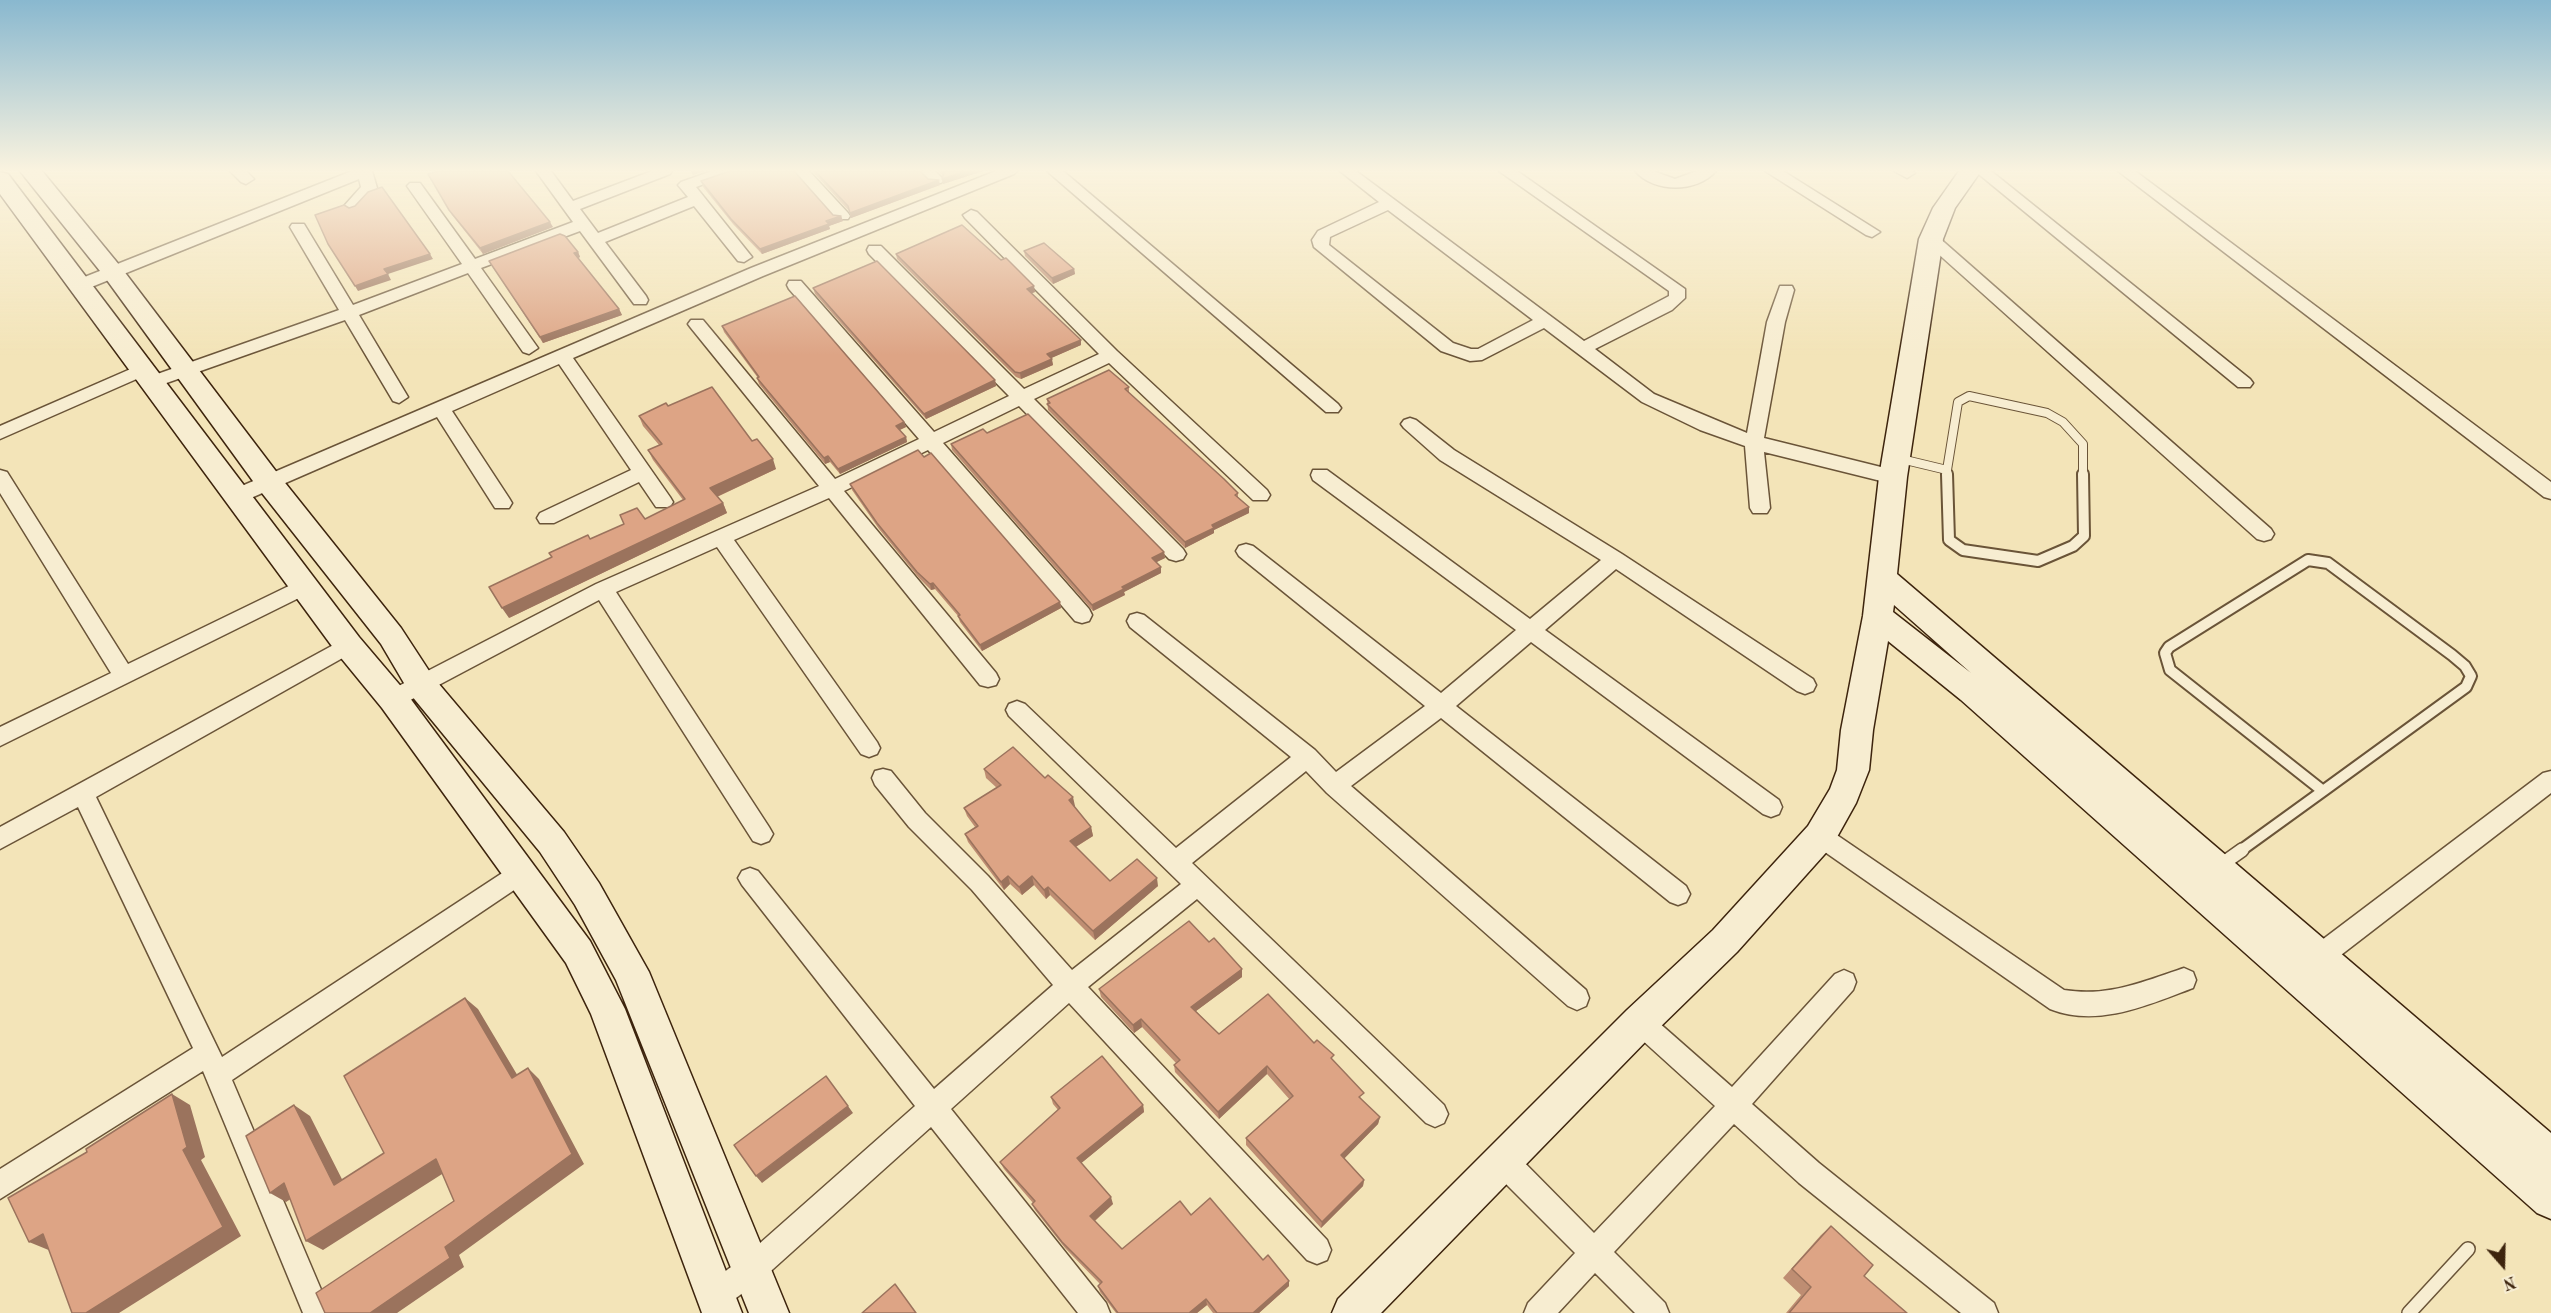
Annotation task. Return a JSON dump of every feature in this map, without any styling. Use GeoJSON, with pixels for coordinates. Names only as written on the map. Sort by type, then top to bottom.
{"type":"FeatureCollection","features":[{"type":"Feature","properties":{"kind":"street"},"geometry":{"type":"LineString","coordinates":[[36,232],[147,376],[348,645],[407,693],[552,842],[606,925],[631,972],[769,1313]]}},
{"type":"Feature","properties":{"kind":"street"},"geometry":{"type":"LineString","coordinates":[[80,232],[268,481],[391,636],[407,693],[521,873],[578,952],[607,1009],[719,1304],[752,1269],[933,1106],[1070,986],[1198,884]]}},
{"type":"Feature","properties":{"kind":"street"},"geometry":{"type":"LineString","coordinates":[[78,286],[211,232]]}},
{"type":"Feature","properties":{"kind":"street"},"geometry":{"type":"LineString","coordinates":[[301,232],[399,397]]}},
{"type":"Feature","properties":{"kind":"street"},"geometry":{"type":"LineString","coordinates":[[449,232],[529,348]]}},
{"type":"Feature","properties":{"kind":"street"},"geometry":{"type":"LineString","coordinates":[[0,433],[147,376],[186,370],[348,313],[562,232]]}},
{"type":"Feature","properties":{"kind":"street"},"geometry":{"type":"LineString","coordinates":[[587,232],[640,300]]}},
{"type":"Feature","properties":{"kind":"street"},"geometry":{"type":"LineString","coordinates":[[594,241],[615,232]]}},
{"type":"Feature","properties":{"kind":"street"},"geometry":{"type":"LineString","coordinates":[[724,232],[744,257]]}},
{"type":"Feature","properties":{"kind":"street"},"geometry":{"type":"LineString","coordinates":[[237,496],[757,272],[856,232]]}},
{"type":"Feature","properties":{"kind":"street"},"geometry":{"type":"LineString","coordinates":[[988,232],[1111,355],[1260,495]]}},
{"type":"Feature","properties":{"kind":"street"},"geometry":{"type":"LineString","coordinates":[[1126,232],[1332,408]]}},
{"type":"Feature","properties":{"kind":"street"},"geometry":{"type":"LineString","coordinates":[[1328,232],[1320,240],[1322,247],[1447,347],[1458,353],[1482,354],[1545,321]]}},
{"type":"Feature","properties":{"kind":"street"},"geometry":{"type":"LineString","coordinates":[[1428,232],[1648,398],[1674,412],[1754,443],[1812,459],[1894,468]]}},
{"type":"Feature","properties":{"kind":"street"},"geometry":{"type":"LineString","coordinates":[[1582,349],[1666,306],[1677,297],[1677,289],[1595,232]]}},
{"type":"Feature","properties":{"kind":"street"},"geometry":{"type":"LineString","coordinates":[[1352,1313],[1640,1022],[1725,940],[1820,836],[1845,793],[1853,770],[1857,730],[1878,616],[1894,468],[1934,232]]}},
{"type":"Feature","properties":{"kind":"street"},"geometry":{"type":"LineString","coordinates":[[2058,232],[2244,383]]}},
{"type":"Feature","properties":{"kind":"street"},"geometry":{"type":"LineString","coordinates":[[2207,232],[2551,492]]}},
{"type":"Feature","properties":{"kind":"street"},"geometry":{"type":"LineString","coordinates":[[1931,239],[2264,534]]}},
{"type":"Feature","properties":{"kind":"street"},"geometry":{"type":"LineString","coordinates":[[875,250],[1176,554]]}},
{"type":"Feature","properties":{"kind":"street"},"geometry":{"type":"LineString","coordinates":[[795,285],[929,442],[1082,615]]}},
{"type":"Feature","properties":{"kind":"street"},"geometry":{"type":"LineString","coordinates":[[1760,508],[1754,443],[1776,322],[1786,290]]}},
{"type":"Feature","properties":{"kind":"street"},"geometry":{"type":"LineString","coordinates":[[698,324],[988,679]]}},
{"type":"Feature","properties":{"kind":"street"},"geometry":{"type":"LineString","coordinates":[[407,693],[603,589],[831,489],[1111,355]]}},
{"type":"Feature","properties":{"kind":"street"},"geometry":{"type":"LineString","coordinates":[[563,357],[641,473],[663,501]]}},
{"type":"Feature","properties":{"kind":"street"},"geometry":{"type":"LineString","coordinates":[[441,408],[502,503]]}},
{"type":"Feature","properties":{"kind":"street"},"geometry":{"type":"LineString","coordinates":[[1410,424],[1446,454],[1615,559],[1805,685]]}},
{"type":"Feature","properties":{"kind":"street"},"geometry":{"type":"LineString","coordinates":[[547,518],[641,473]]}},
{"type":"Feature","properties":{"kind":"street"},"geometry":{"type":"LineString","coordinates":[[1320,475],[1771,807]]}},
{"type":"Feature","properties":{"kind":"street"},"geometry":{"type":"LineString","coordinates":[[0,477],[124,676]]}},
{"type":"Feature","properties":{"kind":"street"},"geometry":{"type":"LineString","coordinates":[[721,537],[869,748]]}},
{"type":"Feature","properties":{"kind":"street"},"geometry":{"type":"LineString","coordinates":[[1246,551],[1678,894]]}},
{"type":"Feature","properties":{"kind":"street"},"geometry":{"type":"LineString","coordinates":[[1335,786],[1442,705],[1615,559]]}},
{"type":"Feature","properties":{"kind":"street"},"geometry":{"type":"LineString","coordinates":[[1883,579],[2551,1158]]}},
{"type":"Feature","properties":{"kind":"street"},"geometry":{"type":"LineString","coordinates":[[0,737],[304,587]]}},
{"type":"Feature","properties":{"kind":"street"},"geometry":{"type":"LineString","coordinates":[[603,589],[761,834]]}},
{"type":"Feature","properties":{"kind":"street"},"geometry":{"type":"LineString","coordinates":[[1878,616],[1972,691],[2551,1198]]}},
{"type":"Feature","properties":{"kind":"street"},"geometry":{"type":"LineString","coordinates":[[1137,621],[1307,757],[1335,786],[1577,998]]}},
{"type":"Feature","properties":{"kind":"street"},"geometry":{"type":"LineString","coordinates":[[0,839],[348,645]]}},
{"type":"Feature","properties":{"kind":"street"},"geometry":{"type":"LineString","coordinates":[[1017,710],[1435,1114]]}},
{"type":"Feature","properties":{"kind":"street"},"geometry":{"type":"LineString","coordinates":[[1176,862],[1307,757]]}},
{"type":"Feature","properties":{"kind":"street"},"geometry":{"type":"LineString","coordinates":[[884,778],[917,820],[980,883],[1070,986],[1317,1250]]}},
{"type":"Feature","properties":{"kind":"street"},"geometry":{"type":"LineString","coordinates":[[2319,957],[2551,780]]}},
{"type":"Feature","properties":{"kind":"street"},"geometry":{"type":"LineString","coordinates":[[83,793],[213,1064],[317,1313]]}},
{"type":"Feature","properties":{"kind":"street"},"geometry":{"type":"LineString","coordinates":[[1820,836],[2059,1001],[2089,1006],[2118,1002],[2184,980]]}},
{"type":"Feature","properties":{"kind":"street"},"geometry":{"type":"LineString","coordinates":[[0,1185],[213,1064],[521,873]]}},
{"type":"Feature","properties":{"kind":"street"},"geometry":{"type":"LineString","coordinates":[[750,878],[1096,1313]]}},
{"type":"Feature","properties":{"kind":"street"},"geometry":{"type":"LineString","coordinates":[[1538,1313],[1733,1106],[1844,982]]}},
{"type":"Feature","properties":{"kind":"street"},"geometry":{"type":"LineString","coordinates":[[1640,1022],[1809,1173],[1984,1313]]}},
{"type":"Feature","properties":{"kind":"street"},"geometry":{"type":"LineString","coordinates":[[1503,1161],[1655,1313]]}},
{"type":"Feature","properties":{"kind":"lane"},"geometry":{"type":"LineString","coordinates":[[1969,396],[2047,413],[2063,422],[2083,444],[2084,536],[2073,546],[2038,561],[1963,550],[1949,540],[1947,470],[1958,402],[1961,398],[1969,396]]}},
{"type":"Feature","properties":{"kind":"lane"},"geometry":{"type":"LineString","coordinates":[[1894,468],[1947,470]]}},
{"type":"Feature","properties":{"kind":"lane"},"geometry":{"type":"LineString","coordinates":[[2216,868],[2323,791],[2466,687],[2471,676],[2465,666],[2452,655],[2328,563],[2308,560],[2169,647],[2165,653],[2170,670],[2323,791]]}},
{"type":"Feature","properties":{"kind":"lane"},"geometry":{"type":"LineString","coordinates":[[2409,1313],[2468,1249]]}},
{"type":"Feature","properties":{"kind":"building"},"geometry":{"type":"Polygon","coordinates":[[[323,232],[414,232],[430,254],[384,269],[388,274],[355,286],[323,232]]]}},
{"type":"Feature","properties":{"kind":"building"},"geometry":{"type":"Polygon","coordinates":[[[467,232],[522,232],[480,248],[467,232]]]}},
{"type":"Feature","properties":{"kind":"building"},"geometry":{"type":"Polygon","coordinates":[[[744,232],[806,232],[760,249],[744,232]]]}},
{"type":"Feature","properties":{"kind":"building"},"geometry":{"type":"Polygon","coordinates":[[[945,232],[970,232],[1001,260],[1006,258],[1034,286],[1027,289],[1081,340],[1047,354],[1052,359],[1020,373],[1015,372],[896,254],[945,232]]]}},
{"type":"Feature","properties":{"kind":"building"},"geometry":{"type":"Polygon","coordinates":[[[560,234],[565,236],[578,252],[574,253],[619,309],[540,337],[489,261],[560,234]]]}},
{"type":"Feature","properties":{"kind":"building"},"geometry":{"type":"Polygon","coordinates":[[[1044,243],[1074,269],[1052,278],[1024,251],[1044,243]]]}},
{"type":"Feature","properties":{"kind":"building"},"geometry":{"type":"Polygon","coordinates":[[[877,261],[995,380],[924,414],[813,288],[877,261]]]}},
{"type":"Feature","properties":{"kind":"building"},"geometry":{"type":"Polygon","coordinates":[[[795,296],[904,422],[896,426],[906,437],[838,469],[828,456],[824,458],[757,378],[759,377],[722,326],[795,296]]]}},
{"type":"Feature","properties":{"kind":"building"},"geometry":{"type":"Polygon","coordinates":[[[1109,370],[1129,387],[1125,389],[1224,479],[1238,493],[1235,495],[1249,507],[1212,525],[1214,528],[1185,542],[1047,404],[1050,403],[1047,399],[1109,370]]]}},
{"type":"Feature","properties":{"kind":"building"},"geometry":{"type":"Polygon","coordinates":[[[712,387],[752,441],[757,439],[773,459],[710,488],[723,503],[502,608],[489,587],[552,557],[549,553],[588,535],[590,539],[624,524],[620,515],[637,508],[645,519],[685,499],[648,450],[662,444],[639,416],[666,403],[668,406],[712,387]]]}},
{"type":"Feature","properties":{"kind":"building"},"geometry":{"type":"Polygon","coordinates":[[[1028,414],[1164,552],[1152,558],[1161,567],[1092,605],[951,444],[983,429],[987,433],[1028,414]]]}},
{"type":"Feature","properties":{"kind":"building"},"geometry":{"type":"Polygon","coordinates":[[[918,450],[924,457],[931,453],[1060,602],[980,645],[958,616],[960,615],[933,583],[930,584],[917,572],[877,523],[850,484],[918,450]]]}},
{"type":"Feature","properties":{"kind":"building"},"geometry":{"type":"Polygon","coordinates":[[[1013,747],[1045,778],[1048,775],[1073,797],[1069,800],[1091,827],[1070,841],[1110,881],[1137,859],[1157,878],[1093,931],[1048,887],[1044,890],[1032,876],[1019,887],[1008,876],[1001,882],[965,834],[978,826],[964,808],[1001,785],[984,769],[1013,747]]]}},
{"type":"Feature","properties":{"kind":"building"},"geometry":{"type":"Polygon","coordinates":[[[1189,921],[1209,942],[1214,938],[1242,969],[1191,1007],[1219,1034],[1268,994],[1314,1043],[1317,1040],[1334,1055],[1331,1058],[1364,1093],[1359,1097],[1380,1117],[1341,1155],[1364,1180],[1322,1222],[1246,1138],[1293,1096],[1267,1066],[1218,1112],[1174,1065],[1180,1060],[1141,1019],[1133,1025],[1099,989],[1189,921]]]}},
{"type":"Feature","properties":{"kind":"building"},"geometry":{"type":"Polygon","coordinates":[[[465,998],[512,1078],[528,1068],[572,1154],[445,1247],[450,1258],[370,1313],[325,1313],[316,1293],[454,1201],[436,1159],[306,1241],[284,1183],[270,1193],[246,1136],[294,1105],[334,1185],[384,1153],[344,1076],[465,998]]]}},
{"type":"Feature","properties":{"kind":"building"},"geometry":{"type":"Polygon","coordinates":[[[1102,1056],[1143,1105],[1077,1158],[1111,1197],[1090,1216],[1122,1249],[1180,1201],[1191,1215],[1210,1198],[1263,1260],[1268,1255],[1289,1281],[1253,1313],[1217,1313],[1206,1299],[1189,1313],[1118,1313],[1098,1286],[1102,1282],[1062,1242],[1032,1204],[1035,1201],[1000,1162],[1060,1108],[1051,1097],[1102,1056]]]}},
{"type":"Feature","properties":{"kind":"building"},"geometry":{"type":"Polygon","coordinates":[[[826,1076],[848,1106],[756,1176],[734,1145],[826,1076]]]}},
{"type":"Feature","properties":{"kind":"building"},"geometry":{"type":"Polygon","coordinates":[[[172,1094],[187,1147],[183,1150],[223,1227],[86,1313],[72,1313],[43,1234],[29,1242],[8,1198],[87,1152],[86,1149],[172,1094]]]}},
{"type":"Feature","properties":{"kind":"building"},"geometry":{"type":"Polygon","coordinates":[[[1831,1226],[1873,1265],[1864,1276],[1907,1313],[1789,1313],[1811,1287],[1792,1269],[1831,1226]]]}},
{"type":"Feature","properties":{"kind":"building"},"geometry":{"type":"Polygon","coordinates":[[[895,1284],[916,1313],[862,1313],[895,1284]]]}}]}
